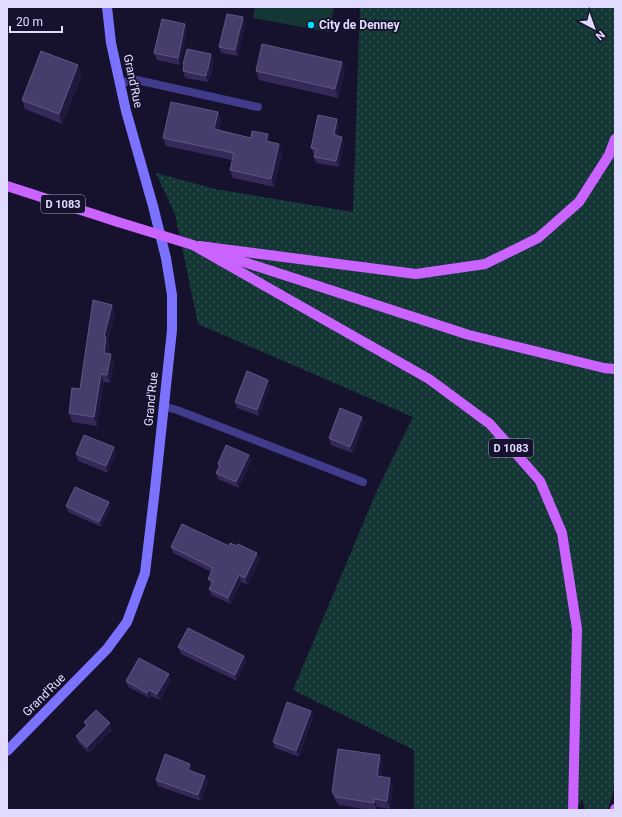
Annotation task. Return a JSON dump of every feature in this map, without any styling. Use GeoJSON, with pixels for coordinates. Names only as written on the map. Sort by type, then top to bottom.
{"type":"FeatureCollection","features":[{"type":"Feature","properties":{"kind":"main road","name":"D 1083"},"geometry":{"type":"LineString","coordinates":[[193,245],[416,274],[485,264],[538,238],[579,202],[609,155],[615,139]]}},
{"type":"Feature","properties":{"kind":"main road","name":"D 1083"},"geometry":{"type":"LineString","coordinates":[[7,186],[469,335],[604,368],[615,369]]}},
{"type":"Feature","properties":{"kind":"main road","name":"D 1083"},"geometry":{"type":"LineString","coordinates":[[193,245],[429,379],[490,424],[540,481],[562,533],[578,629],[573,810]]}},
{"type":"Feature","properties":{"kind":"street","name":"Grand'Rue"},"geometry":{"type":"LineString","coordinates":[[7,751],[107,650],[127,622],[145,573],[155,494],[172,330],[172,295],[166,258],[126,111],[111,43],[107,7]]}},
{"type":"Feature","properties":{"kind":"lane"},"geometry":{"type":"LineString","coordinates":[[120,83],[137,80],[258,107]]}},
{"type":"Feature","properties":{"kind":"lane"},"geometry":{"type":"LineString","coordinates":[[163,406],[177,410],[362,482]]}},
{"type":"Feature","properties":{"kind":"green space","name":"City de Denney"},"geometry":{"type":"Polygon","coordinates":[[[255,7],[334,7],[329,32],[253,18],[255,7]]]}},
{"type":"Feature","properties":{"kind":"green space"},"geometry":{"type":"Polygon","coordinates":[[[360,7],[615,7],[615,785],[608,810],[585,810],[582,799],[577,810],[414,810],[414,750],[293,690],[378,488],[413,417],[198,324],[175,214],[156,173],[215,189],[353,212],[360,7]]]}},
{"type":"Feature","properties":{"kind":"building"},"geometry":{"type":"Polygon","coordinates":[[[227,14],[243,17],[235,50],[219,47],[227,14]]]}},
{"type":"Feature","properties":{"kind":"building"},"geometry":{"type":"Polygon","coordinates":[[[162,19],[185,24],[178,58],[154,53],[162,19]]]}},
{"type":"Feature","properties":{"kind":"building"},"geometry":{"type":"Polygon","coordinates":[[[262,44],[342,62],[335,89],[256,71],[262,44]]]}},
{"type":"Feature","properties":{"kind":"building"},"geometry":{"type":"Polygon","coordinates":[[[187,49],[211,54],[206,76],[183,71],[183,64],[187,49]]]}},
{"type":"Feature","properties":{"kind":"building"},"geometry":{"type":"Polygon","coordinates":[[[41,51],[78,65],[59,114],[22,100],[41,51]]]}},
{"type":"Feature","properties":{"kind":"building"},"geometry":{"type":"Polygon","coordinates":[[[171,102],[218,112],[214,129],[251,138],[252,131],[268,134],[266,141],[279,144],[271,179],[230,170],[234,153],[163,138],[171,102]]]}},
{"type":"Feature","properties":{"kind":"building"},"geometry":{"type":"Polygon","coordinates":[[[318,115],[337,119],[334,135],[342,137],[336,161],[314,157],[316,149],[311,148],[318,115]]]}},
{"type":"Feature","properties":{"kind":"building"},"geometry":{"type":"Polygon","coordinates":[[[93,300],[112,305],[104,337],[106,337],[104,353],[111,354],[107,375],[101,374],[94,417],[69,413],[72,388],[80,389],[93,300]]]}},
{"type":"Feature","properties":{"kind":"building"},"geometry":{"type":"Polygon","coordinates":[[[247,371],[268,380],[257,410],[235,402],[247,371]]]}},
{"type":"Feature","properties":{"kind":"building"},"geometry":{"type":"Polygon","coordinates":[[[340,408],[362,417],[350,447],[329,438],[340,408]]]}},
{"type":"Feature","properties":{"kind":"building"},"geometry":{"type":"Polygon","coordinates":[[[84,435],[114,447],[106,466],[76,454],[84,435]]]}},
{"type":"Feature","properties":{"kind":"building"},"geometry":{"type":"Polygon","coordinates":[[[226,445],[249,455],[236,482],[216,473],[226,445]]]}},
{"type":"Feature","properties":{"kind":"building"},"geometry":{"type":"Polygon","coordinates":[[[75,487],[109,502],[99,522],[66,506],[75,487]]]}},
{"type":"Feature","properties":{"kind":"building"},"geometry":{"type":"Polygon","coordinates":[[[182,524],[229,546],[230,543],[237,546],[238,544],[257,553],[245,578],[239,575],[228,598],[209,589],[213,581],[208,579],[213,568],[171,547],[182,524]]]}},
{"type":"Feature","properties":{"kind":"building"},"geometry":{"type":"Polygon","coordinates":[[[188,628],[244,656],[235,675],[178,647],[188,628]]]}},
{"type":"Feature","properties":{"kind":"building"},"geometry":{"type":"Polygon","coordinates":[[[139,658],[169,674],[157,694],[149,690],[147,693],[126,681],[139,658]]]}},
{"type":"Feature","properties":{"kind":"building"},"geometry":{"type":"Polygon","coordinates":[[[287,702],[311,711],[296,751],[273,742],[287,702]]]}},
{"type":"Feature","properties":{"kind":"building"},"geometry":{"type":"Polygon","coordinates":[[[96,710],[110,723],[87,747],[76,736],[87,725],[84,722],[96,710]]]}},
{"type":"Feature","properties":{"kind":"building"},"geometry":{"type":"Polygon","coordinates":[[[338,749],[380,755],[377,776],[390,778],[387,801],[374,799],[374,803],[336,797],[332,792],[338,749]]]}},
{"type":"Feature","properties":{"kind":"building"},"geometry":{"type":"Polygon","coordinates":[[[165,754],[190,764],[188,770],[205,776],[198,795],[156,780],[165,754]]]}},
{"type":"Feature","properties":{"kind":"place","name":"City de Denney"},"geometry":{"type":"Point","coordinates":[311,25]}}]}
